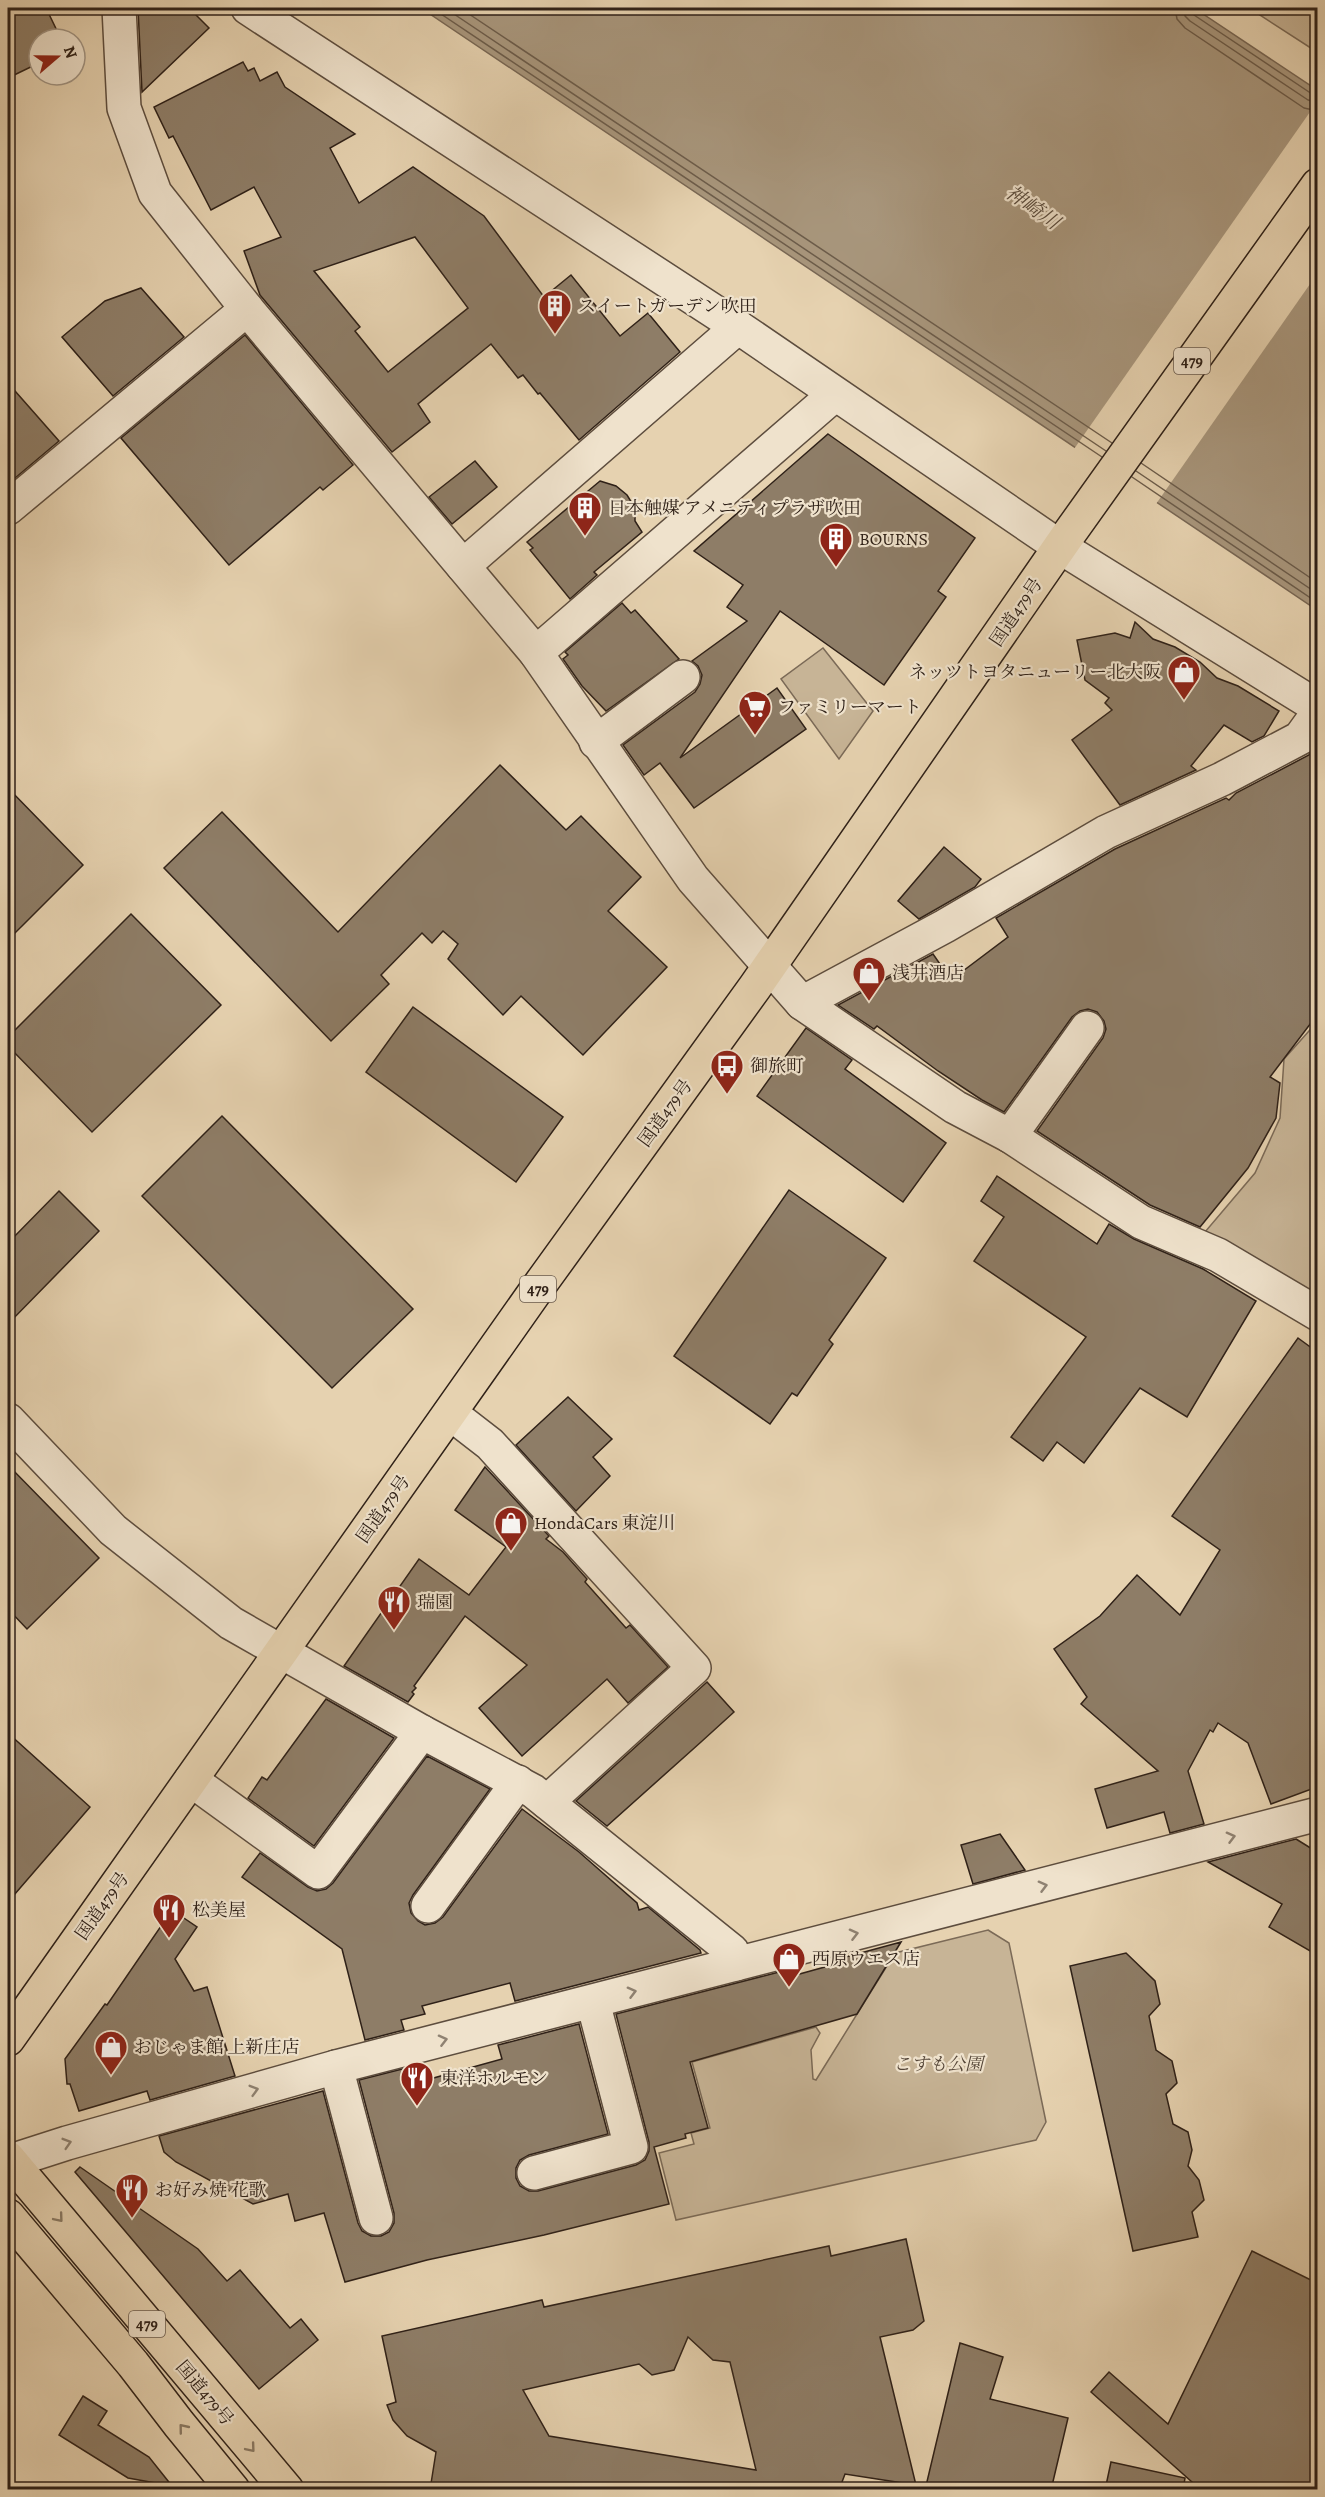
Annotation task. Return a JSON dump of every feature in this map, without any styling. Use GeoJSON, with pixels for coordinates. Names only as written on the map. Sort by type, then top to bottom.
{"type":"FeatureCollection","features":[{"type":"Feature","properties":{"kind":"highway","name":"国道479号"},"geometry":{"type":"LineString","coordinates":[[8,2039],[450,1413],[770,967],[1063,542],[1317,185]]}},
{"type":"Feature","properties":{"kind":"highway","name":"国道479号"},"geometry":{"type":"LineString","coordinates":[[9,2159],[287,2490]]}},
{"type":"Feature","properties":{"kind":"highway","name":"国道479号"},"geometry":{"type":"LineString","coordinates":[[8,2216],[134,2364],[233,2490]]}},
{"type":"Feature","properties":{"kind":"street"},"geometry":{"type":"LineString","coordinates":[[119,8],[124,108],[155,193],[247,309],[536,653],[693,879],[802,1004],[955,1107],[1010,1137],[1141,1222],[1218,1255],[1317,1314]]}},
{"type":"Feature","properties":{"kind":"street"},"geometry":{"type":"LineString","coordinates":[[248,8],[738,327],[834,395],[1317,707]]}},
{"type":"Feature","properties":{"kind":"street"},"geometry":{"type":"LineString","coordinates":[[8,507],[247,309]]}},
{"type":"Feature","properties":{"kind":"street"},"geometry":{"type":"LineString","coordinates":[[463,566],[738,327]]}},
{"type":"Feature","properties":{"kind":"street"},"geometry":{"type":"LineString","coordinates":[[536,653],[834,395]]}},
{"type":"Feature","properties":{"kind":"street"},"geometry":{"type":"LineString","coordinates":[[596,742],[683,677]]}},
{"type":"Feature","properties":{"kind":"street"},"geometry":{"type":"LineString","coordinates":[[802,1004],[945,926],[1106,832],[1222,779],[1300,738],[1317,712]]}},
{"type":"Feature","properties":{"kind":"street"},"geometry":{"type":"LineString","coordinates":[[1010,1137],[1087,1028]]}},
{"type":"Feature","properties":{"kind":"street"},"geometry":{"type":"LineString","coordinates":[[450,1413],[490,1444],[694,1668],[547,1802]]}},
{"type":"Feature","properties":{"kind":"street"},"geometry":{"type":"LineString","coordinates":[[8,1420],[113,1530],[231,1623],[422,1732],[518,1782],[547,1802],[732,1952],[736,1964]]}},
{"type":"Feature","properties":{"kind":"street"},"geometry":{"type":"LineString","coordinates":[[191,1780],[318,1872],[422,1732]]}},
{"type":"Feature","properties":{"kind":"street"},"geometry":{"type":"LineString","coordinates":[[428,1906],[518,1782]]}},
{"type":"Feature","properties":{"kind":"street"},"geometry":{"type":"LineString","coordinates":[[9,2159],[336,2067],[1317,1814]]}},
{"type":"Feature","properties":{"kind":"street"},"geometry":{"type":"LineString","coordinates":[[534,2172],[632,2147],[593,2002]]}},
{"type":"Feature","properties":{"kind":"street"},"geometry":{"type":"LineString","coordinates":[[336,2067],[376,2218]]}},
{"type":"Feature","properties":{"kind":"green space"},"geometry":{"type":"Polygon","coordinates":[[[1249,8],[1317,8],[1317,52],[1249,8]]]}},
{"type":"Feature","properties":{"kind":"green space"},"geometry":{"type":"Polygon","coordinates":[[[823,648],[873,711],[839,759],[781,679],[823,648]]]}},
{"type":"Feature","properties":{"kind":"green space"},"geometry":{"type":"Polygon","coordinates":[[[1317,1022],[1317,1295],[1205,1232],[1255,1173],[1280,1118],[1284,1059],[1317,1022]]]}},
{"type":"Feature","properties":{"kind":"green space","name":"こすも公園"},"geometry":{"type":"Polygon","coordinates":[[[988,1930],[1009,1943],[1046,2122],[1036,2140],[676,2220],[659,2153],[694,2144],[691,2133],[710,2128],[692,2062],[816,2027],[820,2033],[811,2050],[813,2079],[816,2080],[895,1953],[988,1930]]]}},
{"type":"Feature","properties":{"kind":"water","name":"神崎川"},"geometry":{"type":"Polygon","coordinates":[[[421,8],[1194,8],[1317,90],[1317,610],[421,8]]]}},
{"type":"Feature","properties":{"kind":"pier"},"geometry":{"type":"Polygon","coordinates":[[[1317,102],[1317,274],[1156,504],[1074,449],[1317,102]]]}},
{"type":"Feature","properties":{"kind":"building"},"geometry":{"type":"Polygon","coordinates":[[[8,8],[46,8],[55,27],[27,27],[27,69],[8,78],[8,8]]]}},
{"type":"Feature","properties":{"kind":"building"},"geometry":{"type":"Polygon","coordinates":[[[138,8],[189,8],[209,28],[142,92],[138,8]]]}},
{"type":"Feature","properties":{"kind":"building"},"geometry":{"type":"Polygon","coordinates":[[[243,62],[248,71],[254,68],[260,81],[277,72],[285,87],[355,134],[330,148],[359,203],[413,167],[484,216],[544,297],[571,275],[620,336],[648,313],[680,352],[579,440],[523,375],[518,378],[491,344],[418,404],[430,422],[392,452],[260,295],[244,251],[281,237],[254,187],[211,210],[173,136],[169,138],[154,107],[243,62]],[[415,237],[314,271],[360,327],[355,331],[388,372],[468,308],[415,237]]]}},
{"type":"Feature","properties":{"kind":"building"},"geometry":{"type":"Polygon","coordinates":[[[141,288],[184,337],[113,396],[62,337],[105,301],[141,288]]]}},
{"type":"Feature","properties":{"kind":"building"},"geometry":{"type":"Polygon","coordinates":[[[245,335],[353,465],[323,490],[320,487],[229,565],[121,438],[245,335]]]}},
{"type":"Feature","properties":{"kind":"building"},"geometry":{"type":"Polygon","coordinates":[[[8,383],[59,441],[8,484],[8,383]]]}},
{"type":"Feature","properties":{"kind":"building","name":"BOURNS"},"geometry":{"type":"Polygon","coordinates":[[[828,434],[975,538],[938,591],[946,597],[884,685],[780,611],[680,758],[777,688],[806,729],[694,808],[660,763],[644,775],[623,745],[695,692],[702,675],[698,666],[692,661],[747,621],[727,607],[743,585],[694,551],[828,434]]]}},
{"type":"Feature","properties":{"kind":"building"},"geometry":{"type":"Polygon","coordinates":[[[475,461],[497,487],[452,524],[429,497],[475,461]]]}},
{"type":"Feature","properties":{"kind":"building","name":"日本触媒 アメニティプラザ吹田"},"geometry":{"type":"Polygon","coordinates":[[[600,481],[616,486],[627,495],[635,508],[635,521],[642,532],[594,572],[597,575],[570,599],[530,550],[533,548],[527,542],[600,481]]]}},
{"type":"Feature","properties":{"kind":"building"},"geometry":{"type":"Polygon","coordinates":[[[622,603],[631,613],[635,610],[679,659],[606,711],[582,686],[563,659],[568,655],[565,652],[622,603]]]}},
{"type":"Feature","properties":{"kind":"building","name":"ネッツトヨタニューリー北大阪"},"geometry":{"type":"Polygon","coordinates":[[[1135,622],[1153,639],[1175,647],[1200,662],[1217,678],[1238,686],[1279,711],[1264,736],[1252,742],[1224,725],[1191,766],[1196,770],[1120,805],[1072,740],[1112,710],[1105,703],[1109,698],[1085,680],[1077,640],[1115,633],[1130,638],[1135,622]]]}},
{"type":"Feature","properties":{"kind":"building"},"geometry":{"type":"Polygon","coordinates":[[[1317,746],[1317,1015],[1270,1077],[1280,1083],[1276,1118],[1248,1168],[1200,1227],[1150,1205],[1037,1131],[1103,1038],[1106,1029],[1104,1021],[1097,1012],[1088,1009],[1072,1017],[1004,1112],[938,1071],[877,1026],[874,1029],[838,1005],[933,954],[951,980],[1008,937],[996,918],[1115,849],[1226,798],[1229,800],[1236,793],[1309,755],[1317,746]]]}},
{"type":"Feature","properties":{"kind":"building"},"geometry":{"type":"Polygon","coordinates":[[[500,765],[566,830],[581,816],[641,877],[608,911],[667,967],[583,1055],[521,996],[503,1015],[448,959],[458,944],[443,931],[432,943],[422,933],[381,975],[389,984],[331,1041],[164,868],[222,812],[338,932],[500,765]]]}},
{"type":"Feature","properties":{"kind":"building"},"geometry":{"type":"Polygon","coordinates":[[[8,788],[83,865],[8,940],[8,788]]]}},
{"type":"Feature","properties":{"kind":"building"},"geometry":{"type":"Polygon","coordinates":[[[944,847],[981,879],[975,887],[919,919],[898,901],[944,847]]]}},
{"type":"Feature","properties":{"kind":"building"},"geometry":{"type":"Polygon","coordinates":[[[131,914],[221,1005],[92,1132],[8,1046],[8,1037],[131,914]]]}},
{"type":"Feature","properties":{"kind":"building"},"geometry":{"type":"Polygon","coordinates":[[[413,1007],[563,1117],[516,1182],[366,1072],[413,1007]]]}},
{"type":"Feature","properties":{"kind":"building"},"geometry":{"type":"Polygon","coordinates":[[[806,1028],[852,1060],[845,1069],[946,1143],[903,1202],[757,1096],[806,1028]]]}},
{"type":"Feature","properties":{"kind":"building"},"geometry":{"type":"Polygon","coordinates":[[[222,1116],[413,1309],[332,1388],[142,1196],[222,1116]]]}},
{"type":"Feature","properties":{"kind":"building"},"geometry":{"type":"Polygon","coordinates":[[[997,1176],[1097,1244],[1109,1224],[1134,1239],[1203,1269],[1256,1301],[1187,1417],[1140,1388],[1084,1463],[1057,1442],[1043,1461],[1011,1437],[1086,1337],[974,1261],[1004,1217],[981,1201],[997,1176]]]}},
{"type":"Feature","properties":{"kind":"building"},"geometry":{"type":"Polygon","coordinates":[[[789,1190],[886,1258],[829,1340],[833,1344],[797,1396],[792,1393],[770,1424],[674,1356],[789,1190]]]}},
{"type":"Feature","properties":{"kind":"building"},"geometry":{"type":"Polygon","coordinates":[[[59,1191],[99,1231],[8,1324],[8,1243],[59,1191]]]}},
{"type":"Feature","properties":{"kind":"building"},"geometry":{"type":"Polygon","coordinates":[[[1298,1338],[1317,1352],[1317,1787],[1271,1804],[1248,1743],[1218,1723],[1213,1732],[1210,1730],[1188,1771],[1204,1824],[1170,1833],[1164,1812],[1107,1828],[1095,1789],[1158,1771],[1081,1704],[1087,1697],[1054,1649],[1100,1616],[1137,1575],[1180,1615],[1220,1550],[1172,1516],[1298,1338]]]}},
{"type":"Feature","properties":{"kind":"building"},"geometry":{"type":"Polygon","coordinates":[[[568,1397],[612,1439],[593,1457],[610,1476],[576,1511],[516,1445],[568,1397]]]}},
{"type":"Feature","properties":{"kind":"building"},"geometry":{"type":"Polygon","coordinates":[[[8,1465],[99,1558],[27,1629],[8,1609],[8,1465]]]}},
{"type":"Feature","properties":{"kind":"building"},"geometry":{"type":"Polygon","coordinates":[[[485,1467],[549,1536],[546,1539],[563,1552],[587,1579],[585,1582],[626,1628],[630,1625],[668,1667],[628,1703],[607,1679],[522,1756],[479,1708],[527,1665],[465,1616],[414,1686],[416,1688],[412,1692],[414,1694],[408,1702],[344,1666],[419,1559],[469,1595],[506,1547],[455,1510],[485,1467]]]}},
{"type":"Feature","properties":{"kind":"building"},"geometry":{"type":"Polygon","coordinates":[[[707,1682],[734,1712],[701,1742],[607,1826],[576,1801],[707,1682]]]}},
{"type":"Feature","properties":{"kind":"building"},"geometry":{"type":"Polygon","coordinates":[[[326,1699],[394,1738],[314,1846],[248,1798],[262,1777],[267,1780],[326,1699]]]}},
{"type":"Feature","properties":{"kind":"building"},"geometry":{"type":"Polygon","coordinates":[[[8,1733],[90,1807],[8,1902],[8,1733]]]}},
{"type":"Feature","properties":{"kind":"building"},"geometry":{"type":"Polygon","coordinates":[[[427,1756],[490,1789],[413,1895],[409,1903],[411,1913],[418,1921],[425,1925],[435,1923],[443,1917],[522,1809],[579,1852],[637,1903],[639,1910],[648,1907],[701,1953],[515,2001],[510,1983],[422,2006],[425,2014],[401,2020],[404,2030],[365,2040],[342,1949],[242,1877],[260,1853],[308,1887],[317,1891],[326,1889],[333,1883],[427,1756]]]}},
{"type":"Feature","properties":{"kind":"building"},"geometry":{"type":"Polygon","coordinates":[[[1000,1834],[1025,1870],[973,1884],[961,1845],[1000,1834]]]}},
{"type":"Feature","properties":{"kind":"building"},"geometry":{"type":"Polygon","coordinates":[[[1296,1839],[1317,1852],[1317,1955],[1269,1927],[1282,1904],[1208,1862],[1296,1839]]]}},
{"type":"Feature","properties":{"kind":"building"},"geometry":{"type":"Polygon","coordinates":[[[172,1910],[197,1927],[175,1959],[194,1991],[207,1987],[235,2076],[150,2100],[147,2091],[79,2111],[70,2084],[67,2084],[65,2059],[105,2004],[107,2005],[172,1910]]]}},
{"type":"Feature","properties":{"kind":"building"},"geometry":{"type":"Polygon","coordinates":[[[901,1942],[857,2014],[690,2062],[708,2128],[685,2134],[686,2138],[654,2147],[669,2204],[544,2235],[427,2260],[345,2282],[324,2213],[295,2221],[288,2194],[253,2204],[176,2162],[164,2152],[159,2136],[323,2091],[358,2223],[362,2231],[371,2236],[381,2236],[389,2232],[394,2223],[394,2213],[359,2080],[414,2066],[419,2082],[502,2059],[498,2045],[579,2024],[608,2134],[529,2155],[520,2160],[516,2168],[516,2178],[520,2186],[529,2191],[538,2191],[636,2165],[645,2160],[649,2151],[649,2142],[616,2014],[783,1971],[785,1978],[843,1962],[842,1958],[901,1942]]]}},
{"type":"Feature","properties":{"kind":"building"},"geometry":{"type":"Polygon","coordinates":[[[1126,1953],[1155,1981],[1160,2004],[1149,2016],[1156,2050],[1172,2061],[1177,2083],[1166,2094],[1173,2124],[1188,2132],[1192,2150],[1188,2166],[1199,2180],[1204,2200],[1192,2212],[1198,2237],[1133,2251],[1070,1966],[1126,1953]]]}},
{"type":"Feature","properties":{"kind":"building"},"geometry":{"type":"Polygon","coordinates":[[[80,2167],[198,2249],[227,2281],[240,2270],[290,2328],[301,2319],[318,2340],[259,2389],[75,2172],[80,2167]]]}},
{"type":"Feature","properties":{"kind":"building"},"geometry":{"type":"Polygon","coordinates":[[[906,2239],[924,2321],[913,2330],[880,2337],[916,2485],[845,2474],[839,2490],[430,2490],[436,2452],[407,2436],[393,2420],[387,2405],[396,2402],[382,2336],[542,2300],[544,2307],[829,2246],[831,2256],[906,2239]],[[688,2337],[674,2370],[652,2375],[639,2364],[523,2390],[549,2436],[756,2470],[730,2362],[713,2360],[688,2337]]]}},
{"type":"Feature","properties":{"kind":"building"},"geometry":{"type":"Polygon","coordinates":[[[1252,2251],[1317,2283],[1317,2490],[1201,2490],[1091,2392],[1109,2372],[1168,2424],[1252,2251]]]}},
{"type":"Feature","properties":{"kind":"building"},"geometry":{"type":"Polygon","coordinates":[[[960,2343],[1003,2357],[990,2399],[1068,2418],[1051,2490],[925,2490],[960,2343]]]}},
{"type":"Feature","properties":{"kind":"building"},"geometry":{"type":"Polygon","coordinates":[[[83,2396],[107,2411],[98,2425],[149,2457],[172,2486],[128,2478],[59,2435],[83,2396]]]}},
{"type":"Feature","properties":{"kind":"building"},"geometry":{"type":"Polygon","coordinates":[[[1111,2462],[1185,2478],[1183,2490],[1105,2490],[1111,2462]]]}},
{"type":"Feature","properties":{"kind":"place","name":"スイートガーデン吹田"},"geometry":{"type":"Point","coordinates":[555,335]}},
{"type":"Feature","properties":{"kind":"place","name":"日本触媒 アメニティプラザ吹田"},"geometry":{"type":"Point","coordinates":[585,537]}},
{"type":"Feature","properties":{"kind":"place","name":"BOURNS"},"geometry":{"type":"Point","coordinates":[836,568]}},
{"type":"Feature","properties":{"kind":"place","name":"ネッツトヨタニューリー北大阪"},"geometry":{"type":"Point","coordinates":[1184,701]}},
{"type":"Feature","properties":{"kind":"place","name":"ファミリーマート"},"geometry":{"type":"Point","coordinates":[755,736]}},
{"type":"Feature","properties":{"kind":"place","name":"浅井酒店"},"geometry":{"type":"Point","coordinates":[869,1002]}},
{"type":"Feature","properties":{"kind":"place","name":"御旅町"},"geometry":{"type":"Point","coordinates":[727,1095]}},
{"type":"Feature","properties":{"kind":"place","name":"HondaCars 東淀川"},"geometry":{"type":"Point","coordinates":[511,1552]}},
{"type":"Feature","properties":{"kind":"place","name":"瑞園"},"geometry":{"type":"Point","coordinates":[394,1631]}},
{"type":"Feature","properties":{"kind":"place","name":"松美屋"},"geometry":{"type":"Point","coordinates":[169,1939]}},
{"type":"Feature","properties":{"kind":"place","name":"西原ウエス店"},"geometry":{"type":"Point","coordinates":[789,1988]}},
{"type":"Feature","properties":{"kind":"place","name":"おじゃま館 上新庄店"},"geometry":{"type":"Point","coordinates":[111,2076]}},
{"type":"Feature","properties":{"kind":"place","name":"東洋ホルモン"},"geometry":{"type":"Point","coordinates":[417,2107]}},
{"type":"Feature","properties":{"kind":"place","name":"お好み焼 花歌"},"geometry":{"type":"Point","coordinates":[132,2219]}}]}
